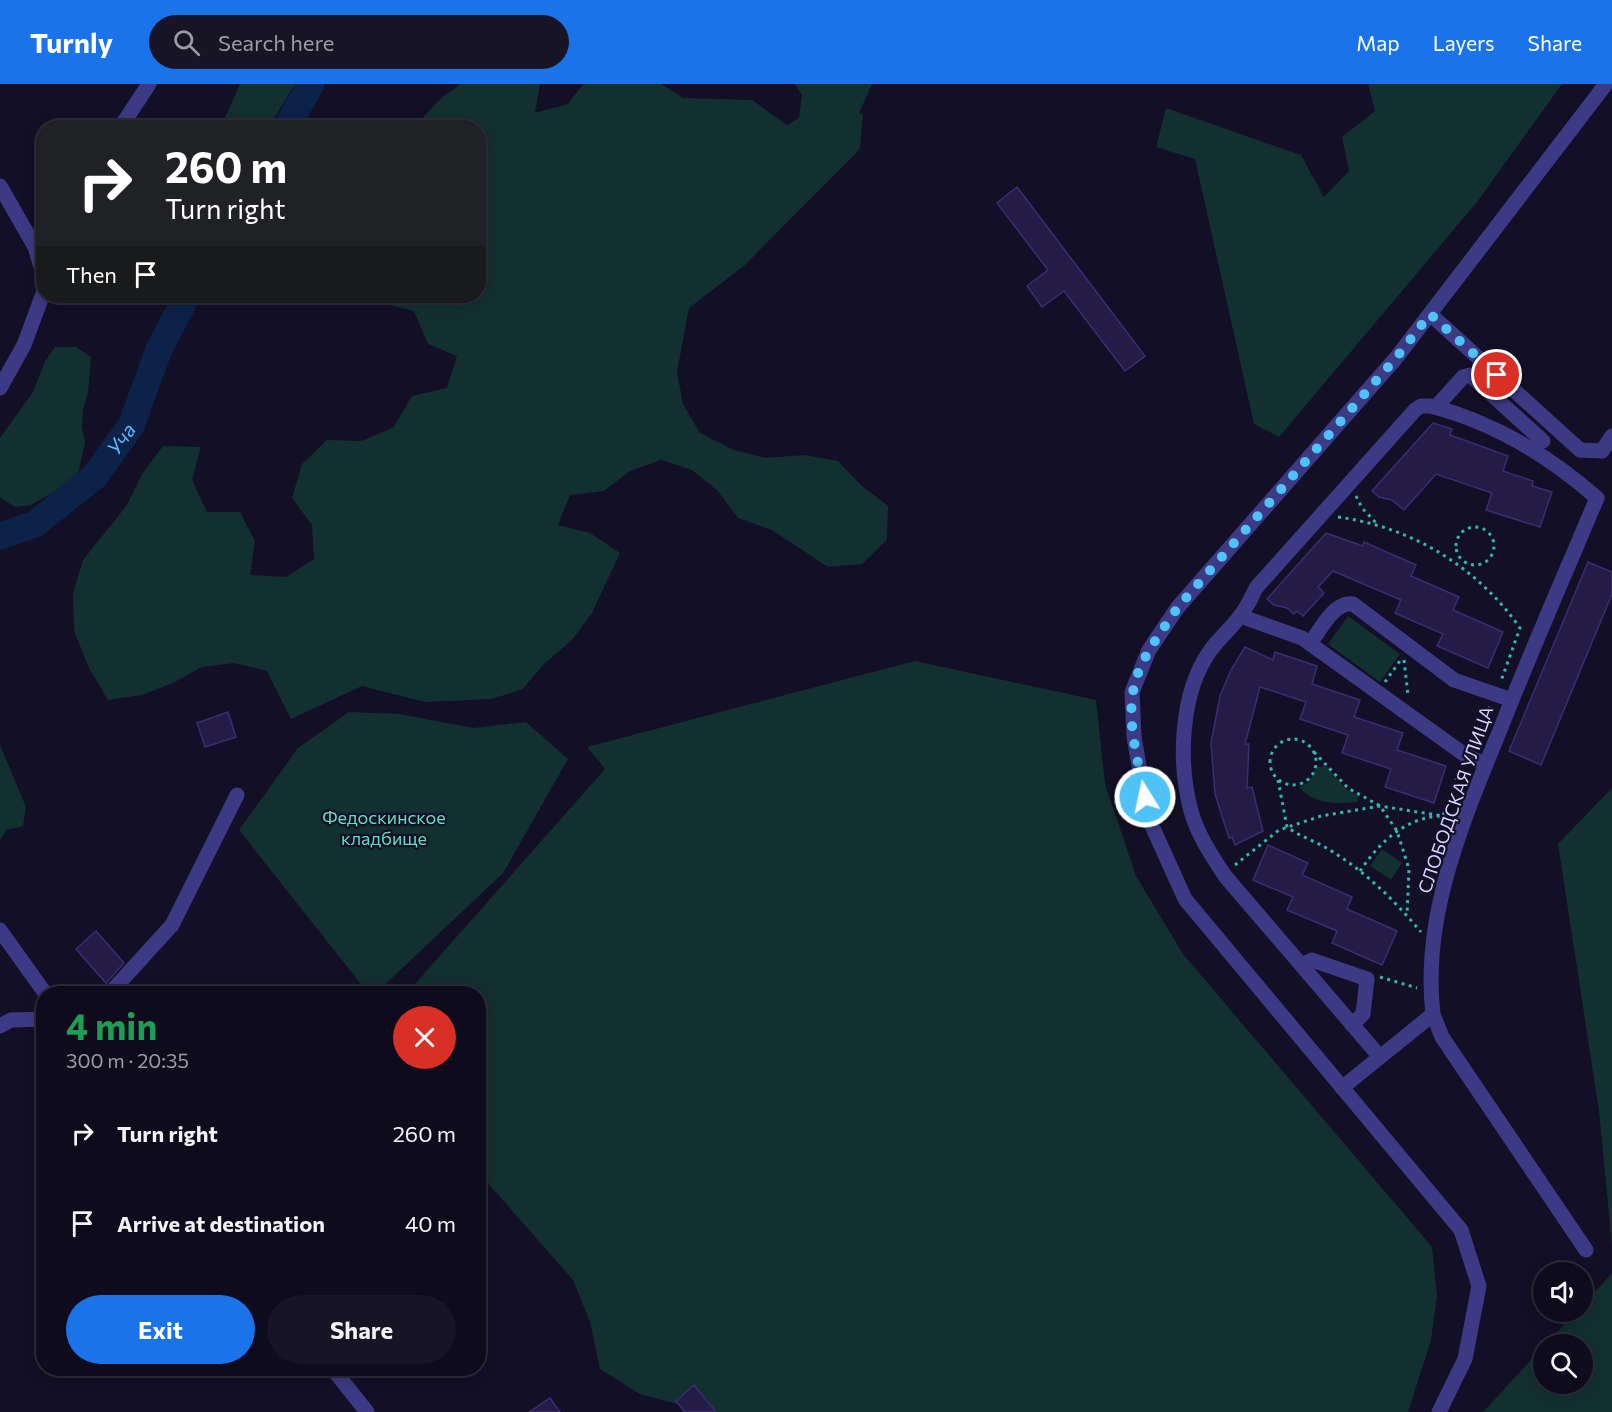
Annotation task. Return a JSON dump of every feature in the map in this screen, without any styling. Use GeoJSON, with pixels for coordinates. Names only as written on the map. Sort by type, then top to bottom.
{"type":"FeatureCollection","features":[{"type":"Feature","properties":{"kind":"street"},"geometry":{"type":"LineString","coordinates":[[125,120],[149,84]]}},
{"type":"Feature","properties":{"kind":"street"},"geometry":{"type":"LineString","coordinates":[[1439,1412],[1465,1359],[1479,1286],[1461,1230],[1185,899],[1148,817],[1134,737],[1132,692],[1149,650],[1178,607],[1396,358],[1606,84]]}},
{"type":"Feature","properties":{"kind":"street"},"geometry":{"type":"LineString","coordinates":[[0,186],[36,250]]}},
{"type":"Feature","properties":{"kind":"street"},"geometry":{"type":"LineString","coordinates":[[0,388],[24,345],[40,303]]}},
{"type":"Feature","properties":{"kind":"street"},"geometry":{"type":"LineString","coordinates":[[1430,314],[1580,450],[1602,451],[1612,436]]}},
{"type":"Feature","properties":{"kind":"street"},"geometry":{"type":"LineString","coordinates":[[1380,1057],[1224,874],[1205,847],[1191,812],[1184,770],[1185,726],[1193,684],[1209,651],[1240,616],[1257,588],[1415,410],[1421,406],[1436,407],[1463,377],[1470,375],[1543,441]]}},
{"type":"Feature","properties":{"kind":"street","name":"СЛОБОДСКАЯ УЛИЦА"},"geometry":{"type":"LineString","coordinates":[[1436,407],[1525,443],[1560,466],[1597,498],[1512,700],[1466,818],[1439,901],[1430,992],[1433,1014],[1442,1037],[1586,1250]]}},
{"type":"Feature","properties":{"kind":"street"},"geometry":{"type":"LineString","coordinates":[[1310,644],[1336,609],[1346,603],[1353,604],[1454,680],[1512,700]]}},
{"type":"Feature","properties":{"kind":"street"},"geometry":{"type":"LineString","coordinates":[[1240,616],[1302,638],[1465,755],[1486,765]]}},
{"type":"Feature","properties":{"kind":"street"},"geometry":{"type":"LineString","coordinates":[[116,986],[172,925],[237,795]]}},
{"type":"Feature","properties":{"kind":"street"},"geometry":{"type":"LineString","coordinates":[[0,930],[40,986]]}},
{"type":"Feature","properties":{"kind":"street"},"geometry":{"type":"LineString","coordinates":[[1301,965],[1312,960],[1367,979],[1363,1014],[1352,1025]]}},
{"type":"Feature","properties":{"kind":"street"},"geometry":{"type":"LineString","coordinates":[[1342,1088],[1433,1014]]}},
{"type":"Feature","properties":{"kind":"street"},"geometry":{"type":"LineString","coordinates":[[0,1026],[11,1020],[36,1019]]}},
{"type":"Feature","properties":{"kind":"street"},"geometry":{"type":"LineString","coordinates":[[338,1376],[367,1412]]}},
{"type":"Feature","properties":{"kind":"path"},"geometry":{"type":"LineString","coordinates":[[1349,484],[1362,508],[1378,525]]}},
{"type":"Feature","properties":{"kind":"path"},"geometry":{"type":"LineString","coordinates":[[1322,515],[1378,525],[1424,543],[1473,575],[1497,597],[1520,628],[1496,695],[1465,755],[1443,816]]}},
{"type":"Feature","properties":{"kind":"path"},"geometry":{"type":"LineString","coordinates":[[1474,527],[1481,528],[1491,536],[1494,548],[1488,560],[1474,565],[1459,556],[1456,544],[1462,532],[1474,527]]}},
{"type":"Feature","properties":{"kind":"path"},"geometry":{"type":"LineString","coordinates":[[1473,575],[1474,565]]}},
{"type":"Feature","properties":{"kind":"path"},"geometry":{"type":"LineString","coordinates":[[1377,692],[1404,655],[1405,678],[1415,720]]}},
{"type":"Feature","properties":{"kind":"path"},"geometry":{"type":"LineString","coordinates":[[1287,827],[1278,780],[1270,765],[1270,758],[1277,745],[1283,741],[1298,739],[1310,746],[1348,788],[1380,806],[1397,831],[1409,869],[1407,916]]}},
{"type":"Feature","properties":{"kind":"path"},"geometry":{"type":"LineString","coordinates":[[1278,780],[1296,786],[1309,779],[1316,767],[1314,752]]}},
{"type":"Feature","properties":{"kind":"path"},"geometry":{"type":"LineString","coordinates":[[1224,874],[1279,830],[1321,816],[1380,806],[1466,818]]}},
{"type":"Feature","properties":{"kind":"path"},"geometry":{"type":"LineString","coordinates":[[1360,871],[1375,849],[1397,831],[1426,818],[1443,816]]}},
{"type":"Feature","properties":{"kind":"path"},"geometry":{"type":"LineString","coordinates":[[1287,827],[1328,849],[1360,871],[1407,916],[1425,938],[1435,939]]}},
{"type":"Feature","properties":{"kind":"path"},"geometry":{"type":"LineString","coordinates":[[1367,979],[1377,976],[1430,992]]}},
{"type":"Feature","properties":{"kind":"green space"},"geometry":{"type":"Polygon","coordinates":[[[240,84],[295,84],[273,120],[224,120],[240,84]]]}},
{"type":"Feature","properties":{"kind":"green space"},"geometry":{"type":"Polygon","coordinates":[[[461,84],[540,84],[535,113],[568,104],[583,84],[661,84],[683,98],[752,100],[787,125],[799,118],[802,95],[795,84],[872,84],[859,113],[863,114],[860,149],[745,265],[689,308],[677,372],[683,404],[700,433],[734,450],[766,458],[804,455],[838,461],[861,485],[888,506],[887,540],[862,564],[828,567],[772,530],[738,518],[718,491],[692,470],[661,460],[630,471],[604,491],[570,495],[558,525],[590,533],[620,553],[592,613],[572,640],[544,664],[523,689],[492,699],[425,702],[362,686],[291,719],[267,671],[234,663],[202,667],[173,683],[142,695],[108,700],[89,668],[74,631],[73,593],[83,560],[127,505],[142,474],[163,446],[201,447],[192,480],[207,512],[240,512],[255,541],[250,575],[286,577],[314,559],[312,525],[292,498],[302,464],[327,440],[361,441],[393,428],[412,396],[447,388],[457,356],[428,344],[414,311],[381,303],[486,303],[486,120],[421,120],[442,97],[461,84]]]}},
{"type":"Feature","properties":{"kind":"green space"},"geometry":{"type":"Polygon","coordinates":[[[1368,84],[1562,84],[1477,202],[1279,437],[1254,424],[1195,159],[1156,147],[1166,108],[1301,155],[1324,197],[1349,171],[1342,137],[1375,111],[1368,84]]]}},
{"type":"Feature","properties":{"kind":"green space"},"geometry":{"type":"Polygon","coordinates":[[[55,347],[76,347],[91,357],[88,393],[83,410],[82,427],[85,443],[77,479],[31,505],[15,507],[0,497],[0,438],[33,392],[45,361],[55,347]]]}},
{"type":"Feature","properties":{"kind":"green space"},"geometry":{"type":"Polygon","coordinates":[[[1348,616],[1400,654],[1380,682],[1328,644],[1348,616]]]}},
{"type":"Feature","properties":{"kind":"green space"},"geometry":{"type":"Polygon","coordinates":[[[915,661],[1096,700],[1105,784],[1136,876],[1183,954],[1432,1247],[1437,1296],[1431,1340],[1408,1412],[707,1412],[640,1394],[600,1369],[590,1322],[573,1280],[486,1181],[486,986],[413,986],[605,769],[587,747],[915,661]]]}},
{"type":"Feature","properties":{"kind":"green space","name":"Федоскинское кладбище"},"geometry":{"type":"Polygon","coordinates":[[[349,712],[399,714],[474,728],[526,722],[568,759],[503,873],[383,986],[362,986],[239,830],[298,748],[349,712]]]}},
{"type":"Feature","properties":{"kind":"green space"},"geometry":{"type":"Polygon","coordinates":[[[0,745],[26,807],[23,826],[6,830],[0,840],[0,745]]]}},
{"type":"Feature","properties":{"kind":"green space"},"geometry":{"type":"Polygon","coordinates":[[[1326,765],[1345,788],[1359,796],[1357,802],[1333,803],[1318,800],[1299,787],[1309,782],[1316,768],[1326,765]]]}},
{"type":"Feature","properties":{"kind":"green space"},"geometry":{"type":"Polygon","coordinates":[[[1612,788],[1612,1246],[1599,1111],[1558,844],[1612,788]]]}},
{"type":"Feature","properties":{"kind":"green space"},"geometry":{"type":"Polygon","coordinates":[[[1382,849],[1402,863],[1391,880],[1370,866],[1382,849]]]}},
{"type":"Feature","properties":{"kind":"green space"},"geometry":{"type":"Polygon","coordinates":[[[1612,1273],[1612,1412],[1483,1412],[1533,1358],[1533,1394],[1593,1394],[1593,1334],[1555,1334],[1567,1322],[1593,1322],[1593,1294],[1612,1273]]]}},
{"type":"Feature","properties":{"kind":"building"},"geometry":{"type":"Polygon","coordinates":[[[1017,187],[1145,356],[1125,371],[1064,291],[1042,307],[1027,286],[1048,270],[997,203],[1017,187]]]}},
{"type":"Feature","properties":{"kind":"building"},"geometry":{"type":"Polygon","coordinates":[[[1433,423],[1452,429],[1450,435],[1508,456],[1503,471],[1533,481],[1532,486],[1552,492],[1540,527],[1486,510],[1492,493],[1436,474],[1404,510],[1392,500],[1379,497],[1372,491],[1433,423]]]}},
{"type":"Feature","properties":{"kind":"building"},"geometry":{"type":"Polygon","coordinates":[[[1326,533],[1363,546],[1364,542],[1416,565],[1411,576],[1459,597],[1453,610],[1503,632],[1488,668],[1437,646],[1443,634],[1395,613],[1401,600],[1333,571],[1318,587],[1324,593],[1303,616],[1297,611],[1294,614],[1287,608],[1274,605],[1267,599],[1326,533]]]}},
{"type":"Feature","properties":{"kind":"building"},"geometry":{"type":"Polygon","coordinates":[[[1588,562],[1612,572],[1612,594],[1541,765],[1509,751],[1588,562]]]}},
{"type":"Feature","properties":{"kind":"building"},"geometry":{"type":"Polygon","coordinates":[[[1245,647],[1273,660],[1275,652],[1317,666],[1312,684],[1360,700],[1354,717],[1403,733],[1397,750],[1446,766],[1434,803],[1385,787],[1391,769],[1342,753],[1348,735],[1300,719],[1306,702],[1260,687],[1245,744],[1249,744],[1247,788],[1252,787],[1263,831],[1235,845],[1232,837],[1229,838],[1215,794],[1211,743],[1220,696],[1231,670],[1245,647]]]}},
{"type":"Feature","properties":{"kind":"building"},"geometry":{"type":"Polygon","coordinates":[[[228,712],[236,737],[205,747],[197,723],[228,712]]]}},
{"type":"Feature","properties":{"kind":"building"},"geometry":{"type":"Polygon","coordinates":[[[1268,845],[1308,863],[1302,875],[1352,897],[1347,909],[1397,931],[1382,965],[1332,943],[1337,931],[1287,910],[1293,897],[1253,880],[1268,845]]]}},
{"type":"Feature","properties":{"kind":"building"},"geometry":{"type":"Polygon","coordinates":[[[96,931],[124,963],[106,983],[76,949],[96,931]]]}},
{"type":"Feature","properties":{"kind":"building"},"geometry":{"type":"Polygon","coordinates":[[[694,1385],[716,1412],[685,1412],[676,1401],[694,1385]]]}},
{"type":"Feature","properties":{"kind":"building"},"geometry":{"type":"Polygon","coordinates":[[[550,1398],[560,1412],[529,1412],[550,1398]]]}},
{"type":"Feature","properties":{"kind":"waterway","name":"Уча"},"geometry":{"type":"LineString","coordinates":[[291,120],[311,84]]}},
{"type":"Feature","properties":{"kind":"waterway","name":"Уча"},"geometry":{"type":"LineString","coordinates":[[0,536],[35,524],[94,477],[131,426],[159,349],[183,303]]}},
{"type":"Feature","properties":{"kind":"route"},"geometry":{"type":"LineString","coordinates":[[1145,797],[1134,737],[1132,692],[1149,650],[1178,607],[1396,358],[1430,314],[1497,375]]}}]}
